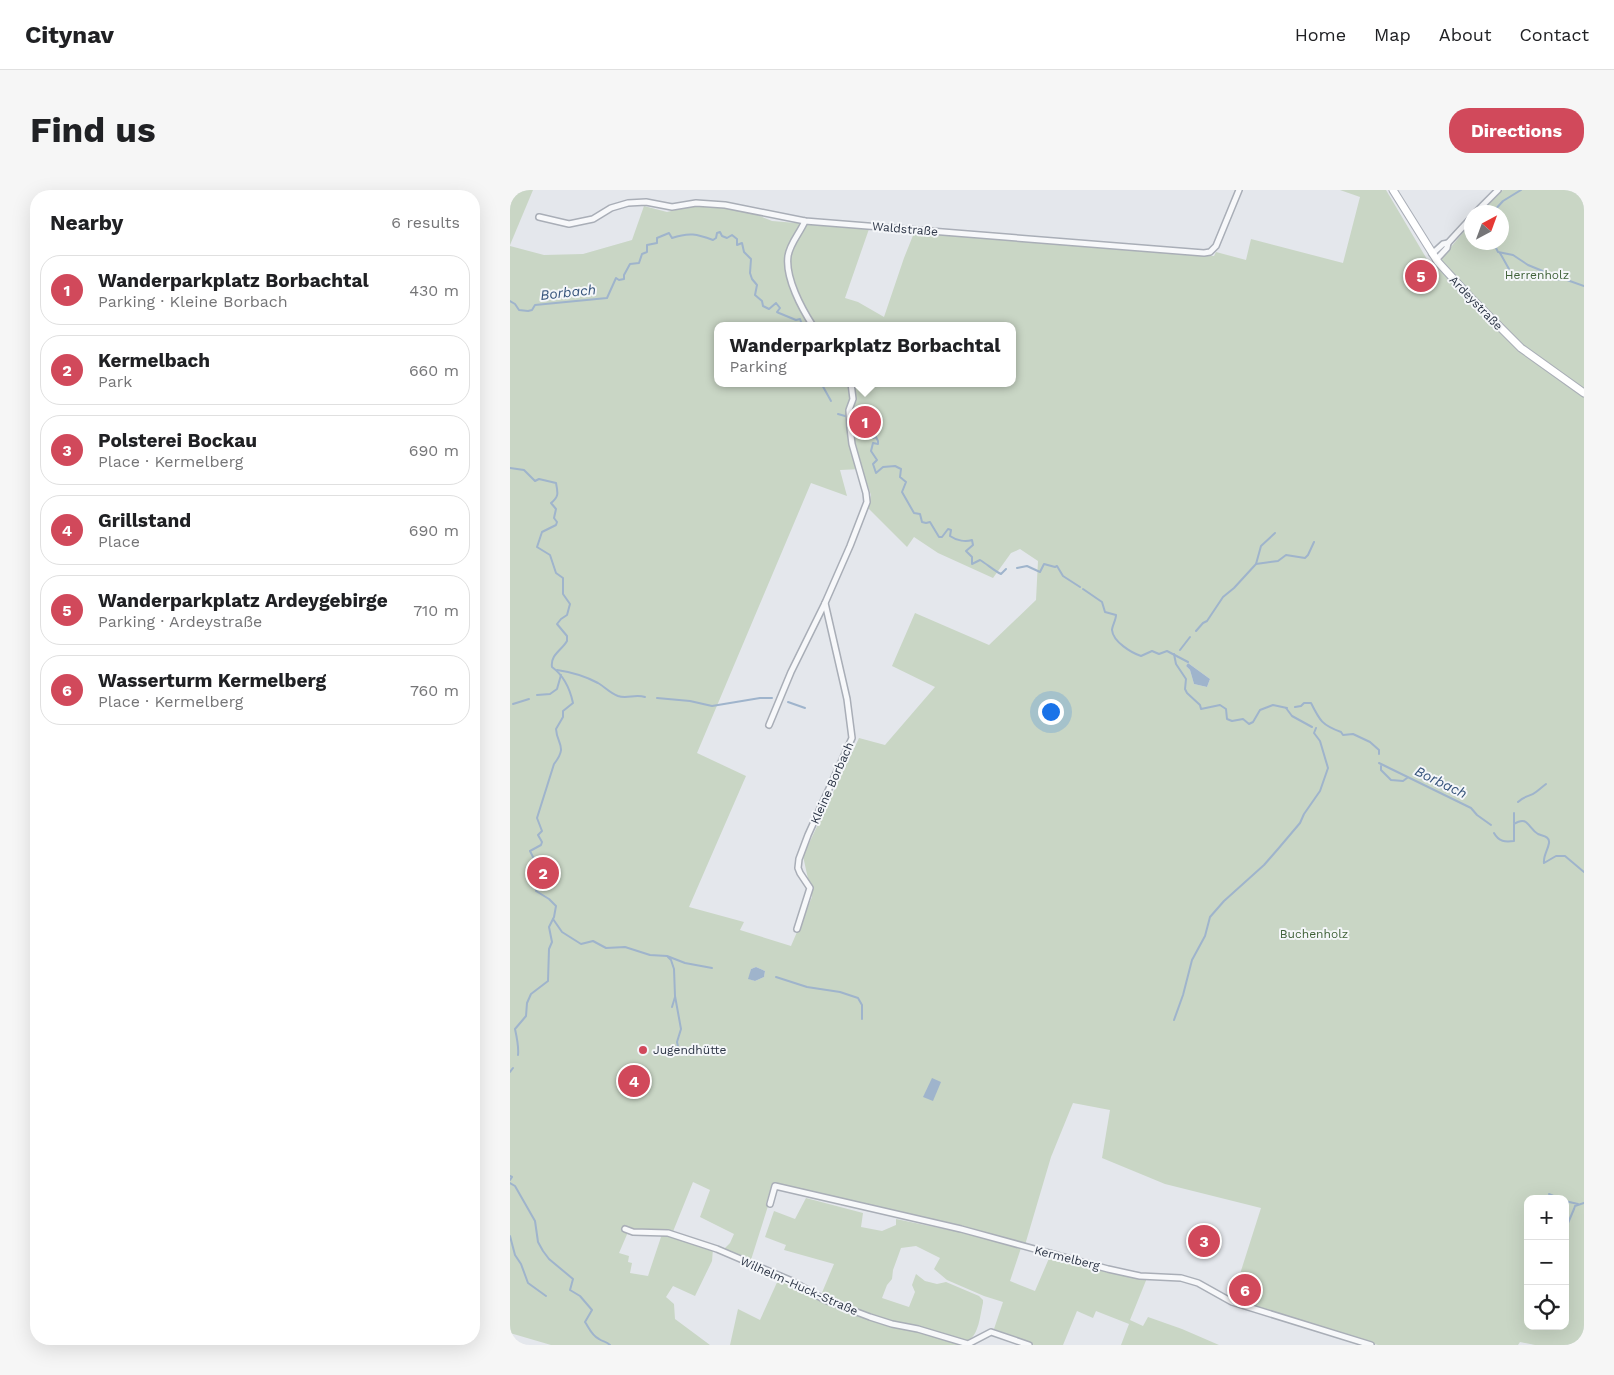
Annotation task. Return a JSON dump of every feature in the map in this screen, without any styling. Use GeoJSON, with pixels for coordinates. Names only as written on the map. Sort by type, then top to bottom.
{"type":"FeatureCollection","features":[{"type":"Feature","properties":{"kind":"main road","name":"Ardeystraße"},"geometry":{"type":"LineString","coordinates":[[1393,190],[1434,257],[1472,300],[1521,348],[1584,394]]}},
{"type":"Feature","properties":{"kind":"street","name":"Waldstraße"},"geometry":{"type":"LineString","coordinates":[[538,217],[565,224],[574,224],[593,219],[615,207],[640,202],[672,207],[696,203],[725,204],[805,221],[1204,253],[1210,252],[1216,246],[1239,190]]}},
{"type":"Feature","properties":{"kind":"street"},"geometry":{"type":"LineString","coordinates":[[1483,205],[1498,190]]}},
{"type":"Feature","properties":{"kind":"street"},"geometry":{"type":"LineString","coordinates":[[805,221],[795,237],[788,257],[790,276],[797,298],[812,322]]}},
{"type":"Feature","properties":{"kind":"street"},"geometry":{"type":"LineString","coordinates":[[1434,257],[1443,244],[1448,243],[1464,226]]}},
{"type":"Feature","properties":{"kind":"street"},"geometry":{"type":"LineString","coordinates":[[769,725],[791,672],[850,546],[866,502],[866,493],[851,436],[850,410],[853,399],[852,387]]}},
{"type":"Feature","properties":{"kind":"street","name":"Kleine Borbach"},"geometry":{"type":"LineString","coordinates":[[796,928],[810,888],[798,868],[799,859],[852,738],[847,700],[824,602]]}},
{"type":"Feature","properties":{"kind":"street","name":"Kermelberg"},"geometry":{"type":"LineString","coordinates":[[770,1204],[775,1186],[931,1222],[1124,1273],[1140,1276],[1181,1278],[1198,1283],[1223,1298],[1241,1305],[1371,1345]]}},
{"type":"Feature","properties":{"kind":"street","name":"Wilhelm-Huck-Straße"},"geometry":{"type":"LineString","coordinates":[[624,1229],[633,1232],[668,1233],[717,1249],[792,1281],[825,1300],[892,1324],[962,1343],[972,1342],[991,1332],[1029,1345]]}},
{"type":"Feature","properties":{"kind":"green space"},"geometry":{"type":"Polygon","coordinates":[[[510,190],[533,190],[510,245],[510,190]]]}},
{"type":"Feature","properties":{"kind":"green space","name":"Buchenholz"},"geometry":{"type":"Polygon","coordinates":[[[1340,190],[1386,190],[1428,261],[1405,282],[1414,292],[1436,269],[1440,260],[1464,231],[1464,250],[1509,250],[1509,205],[1488,205],[1503,190],[1584,190],[1584,1341],[1580,1345],[1535,1345],[1520,1342],[1518,1345],[1378,1345],[1255,1310],[1258,1282],[1240,1274],[1261,1208],[1165,1184],[1102,1158],[1110,1110],[1073,1103],[1051,1157],[1025,1245],[963,1228],[772,1184],[766,1204],[768,1206],[750,1263],[723,1250],[730,1243],[734,1234],[700,1217],[710,1190],[693,1182],[672,1234],[630,1229],[626,1231],[628,1232],[619,1253],[629,1256],[628,1262],[632,1263],[630,1273],[648,1276],[662,1234],[713,1249],[712,1261],[695,1296],[673,1286],[666,1297],[674,1304],[675,1319],[710,1345],[551,1345],[510,1333],[510,246],[544,255],[583,254],[632,240],[644,206],[667,212],[697,205],[713,205],[755,214],[772,221],[869,229],[845,298],[858,302],[884,317],[914,233],[1214,256],[1216,252],[1246,260],[1251,239],[1343,263],[1360,197],[1340,190]],[[862,469],[840,470],[847,496],[811,483],[697,753],[746,776],[689,907],[744,922],[740,930],[791,946],[812,897],[803,856],[859,738],[885,745],[935,687],[892,666],[915,613],[989,645],[1036,600],[1038,561],[1020,549],[1011,553],[993,578],[938,553],[914,537],[907,547],[868,508],[871,495],[862,469]],[[1188,663],[1186,666],[1190,670],[1194,684],[1207,687],[1210,679],[1188,663]],[[756,967],[751,969],[749,979],[755,981],[764,977],[765,971],[756,967]]]}},
{"type":"Feature","properties":{"kind":"green space"},"geometry":{"type":"Polygon","coordinates":[[[806,1198],[863,1213],[861,1227],[882,1231],[896,1225],[896,1219],[978,1236],[1021,1248],[1010,1281],[1035,1291],[1050,1256],[1140,1279],[1147,1278],[1130,1320],[1143,1326],[1148,1317],[1219,1345],[1121,1345],[1129,1324],[1096,1311],[1093,1318],[1077,1311],[1063,1345],[1034,1345],[994,1329],[1003,1302],[947,1280],[934,1269],[940,1258],[916,1246],[901,1248],[893,1270],[892,1279],[887,1285],[882,1298],[909,1307],[915,1292],[912,1285],[916,1274],[925,1281],[937,1284],[946,1282],[979,1296],[983,1303],[977,1330],[967,1341],[893,1323],[825,1299],[821,1295],[834,1264],[784,1250],[786,1245],[765,1237],[774,1211],[795,1219],[806,1198]]]}},
{"type":"Feature","properties":{"kind":"green space"},"geometry":{"type":"Polygon","coordinates":[[[779,1278],[817,1298],[967,1345],[730,1345],[738,1309],[760,1320],[779,1278]]]}},
{"type":"Feature","properties":{"kind":"water"},"geometry":{"type":"Polygon","coordinates":[[[1188,663],[1210,679],[1207,687],[1194,684],[1190,670],[1186,666],[1188,663]]]}},
{"type":"Feature","properties":{"kind":"water"},"geometry":{"type":"Polygon","coordinates":[[[756,967],[765,971],[764,977],[755,981],[748,979],[751,969],[756,967]]]}},
{"type":"Feature","properties":{"kind":"water"},"geometry":{"type":"Polygon","coordinates":[[[932,1078],[941,1082],[933,1101],[923,1097],[932,1078]]]}},
{"type":"Feature","properties":{"kind":"waterway"},"geometry":{"type":"LineString","coordinates":[[1499,205],[1521,190]]}},
{"type":"Feature","properties":{"kind":"waterway","name":"Borbach"},"geometry":{"type":"LineString","coordinates":[[510,301],[519,310],[528,311],[532,310],[535,305],[607,298],[616,278],[619,280],[624,279],[630,264],[639,263],[642,254],[647,252],[647,245],[657,243],[657,238],[669,233],[672,238],[693,234],[713,240],[716,238],[717,233],[720,232],[722,236],[727,238],[732,235],[737,239],[737,245],[742,243],[744,252],[751,259],[750,273],[757,285],[755,295],[762,301],[763,306],[769,309],[776,303],[780,308],[777,312],[796,320],[800,319],[801,322]]}},
{"type":"Feature","properties":{"kind":"waterway"},"geometry":{"type":"LineString","coordinates":[[1497,250],[1498,252],[1513,255],[1528,265],[1550,274],[1554,279],[1567,280],[1584,286]]}},
{"type":"Feature","properties":{"kind":"waterway"},"geometry":{"type":"LineString","coordinates":[[1500,253],[1509,269]]}},
{"type":"Feature","properties":{"kind":"waterway","name":"Borbach"},"geometry":{"type":"LineString","coordinates":[[823,387],[831,401]]}},
{"type":"Feature","properties":{"kind":"waterway","name":"Borbach"},"geometry":{"type":"LineString","coordinates":[[838,414],[845,416]]}},
{"type":"Feature","properties":{"kind":"waterway","name":"Borbach"},"geometry":{"type":"LineString","coordinates":[[853,419],[859,430],[873,438],[876,437],[878,441],[878,444],[873,443],[871,451],[877,460],[873,464],[876,473],[883,467],[895,466],[901,469],[900,477],[906,482],[902,492],[914,513],[920,514],[922,522],[930,522],[939,537],[942,537],[948,529],[951,530],[950,536],[956,539],[972,540],[973,545],[966,551],[972,557],[972,564],[980,560],[1001,574],[1006,569]]}},
{"type":"Feature","properties":{"kind":"waterway"},"geometry":{"type":"LineString","coordinates":[[510,468],[524,470],[535,481],[539,479],[556,483],[557,494],[551,503],[556,509],[554,518],[557,522],[556,525],[542,532],[537,547],[550,555],[556,573],[563,578],[563,594],[570,604],[567,615],[557,624],[567,636],[567,641],[553,659],[552,667],[560,674],[573,703],[563,711],[563,717],[556,729],[561,749],[554,764],[537,818],[542,831],[538,835],[542,842],[541,845],[530,851],[535,861],[533,863],[536,873],[533,877],[537,882],[536,891],[556,906],[554,917],[549,927],[552,942],[549,949],[548,981],[531,994],[527,1003],[526,1016],[515,1029],[518,1055]]}},
{"type":"Feature","properties":{"kind":"waterway"},"geometry":{"type":"LineString","coordinates":[[1256,564],[1261,546],[1275,533]]}},
{"type":"Feature","properties":{"kind":"waterway"},"geometry":{"type":"LineString","coordinates":[[1196,631],[1207,621],[1223,597],[1256,564],[1278,561],[1286,555],[1305,558],[1314,542]]}},
{"type":"Feature","properties":{"kind":"waterway","name":"Borbach"},"geometry":{"type":"LineString","coordinates":[[1017,568],[1027,566],[1040,572],[1044,564],[1057,566],[1063,576],[1080,587]]}},
{"type":"Feature","properties":{"kind":"waterway","name":"Borbach"},"geometry":{"type":"LineString","coordinates":[[1083,589],[1102,602],[1105,612],[1116,615],[1112,628],[1113,634],[1119,643],[1128,650],[1141,656],[1152,651],[1159,654],[1167,651],[1188,662]]}},
{"type":"Feature","properties":{"kind":"waterway"},"geometry":{"type":"LineString","coordinates":[[1180,650],[1190,637]]}},
{"type":"Feature","properties":{"kind":"waterway"},"geometry":{"type":"LineString","coordinates":[[1174,654],[1176,664],[1186,679],[1185,689],[1200,705],[1201,709],[1220,705],[1226,709],[1227,719],[1232,721],[1243,719],[1249,724],[1253,722],[1260,710],[1273,705],[1287,708]]}},
{"type":"Feature","properties":{"kind":"waterway"},"geometry":{"type":"LineString","coordinates":[[557,670],[588,678],[618,696],[645,697]]}},
{"type":"Feature","properties":{"kind":"waterway"},"geometry":{"type":"LineString","coordinates":[[537,695],[550,694],[557,689],[561,675]]}},
{"type":"Feature","properties":{"kind":"waterway"},"geometry":{"type":"LineString","coordinates":[[657,698],[690,701],[712,706],[760,698],[772,698]]}},
{"type":"Feature","properties":{"kind":"waterway"},"geometry":{"type":"LineString","coordinates":[[513,704],[529,699]]}},
{"type":"Feature","properties":{"kind":"waterway"},"geometry":{"type":"LineString","coordinates":[[788,702],[805,708]]}},
{"type":"Feature","properties":{"kind":"waterway","name":"Borbach"},"geometry":{"type":"LineString","coordinates":[[1295,707],[1301,706],[1304,703],[1311,703],[1319,718],[1326,724],[1343,735],[1353,734],[1370,742],[1379,750],[1379,754]]}},
{"type":"Feature","properties":{"kind":"waterway"},"geometry":{"type":"LineString","coordinates":[[1286,708],[1292,716],[1312,727]]}},
{"type":"Feature","properties":{"kind":"waterway"},"geometry":{"type":"LineString","coordinates":[[1174,1020],[1192,960],[1205,936],[1210,917],[1278,849],[1300,823],[1320,791],[1328,768],[1320,741],[1314,733],[1316,728]]}},
{"type":"Feature","properties":{"kind":"waterway","name":"Borbach"},"geometry":{"type":"LineString","coordinates":[[1379,763],[1471,808],[1491,825]]}},
{"type":"Feature","properties":{"kind":"waterway"},"geometry":{"type":"LineString","coordinates":[[1381,766],[1381,770],[1391,780],[1403,781],[1407,778]]}},
{"type":"Feature","properties":{"kind":"waterway"},"geometry":{"type":"LineString","coordinates":[[1518,802],[1534,794],[1546,784]]}},
{"type":"Feature","properties":{"kind":"waterway"},"geometry":{"type":"LineString","coordinates":[[1514,813],[1514,823]]}},
{"type":"Feature","properties":{"kind":"waterway","name":"Borbach"},"geometry":{"type":"LineString","coordinates":[[1494,833],[1502,841],[1514,841],[1514,824],[1522,821],[1525,822],[1549,841],[1544,863],[1556,856],[1565,856],[1584,872]]}},
{"type":"Feature","properties":{"kind":"waterway"},"geometry":{"type":"LineString","coordinates":[[553,919],[562,932],[581,944],[593,941],[606,948],[625,947],[650,955],[667,956],[685,963],[712,968]]}},
{"type":"Feature","properties":{"kind":"waterway"},"geometry":{"type":"LineString","coordinates":[[668,957],[674,969],[675,996],[681,1029],[677,1042],[679,1051]]}},
{"type":"Feature","properties":{"kind":"waterway"},"geometry":{"type":"LineString","coordinates":[[776,977],[807,987],[840,992],[858,998],[862,1005],[862,1019]]}},
{"type":"Feature","properties":{"kind":"waterway"},"geometry":{"type":"LineString","coordinates":[[672,1007],[675,997]]}},
{"type":"Feature","properties":{"kind":"waterway"},"geometry":{"type":"LineString","coordinates":[[510,1072],[513,1068]]}},
{"type":"Feature","properties":{"kind":"waterway"},"geometry":{"type":"LineString","coordinates":[[510,1176],[512,1177],[510,1180]]}},
{"type":"Feature","properties":{"kind":"waterway"},"geometry":{"type":"LineString","coordinates":[[510,1183],[515,1186],[535,1221],[538,1242],[543,1251],[549,1259],[573,1279],[570,1290],[580,1296],[592,1310],[585,1322],[589,1329],[597,1338],[610,1345]]}},
{"type":"Feature","properties":{"kind":"waterway"},"geometry":{"type":"LineString","coordinates":[[1569,1202],[1578,1204]]}},
{"type":"Feature","properties":{"kind":"waterway"},"geometry":{"type":"LineString","coordinates":[[1569,1220],[1575,1206],[1584,1203]]}},
{"type":"Feature","properties":{"kind":"waterway"},"geometry":{"type":"LineString","coordinates":[[510,1236],[515,1255],[521,1264],[528,1283],[546,1296]]}},
{"type":"Feature","properties":{"kind":"place","name":"Wanderparkplatz Ardeygebirge"},"geometry":{"type":"Point","coordinates":[1421,276]}},
{"type":"Feature","properties":{"kind":"place","name":"Wanderparkplatz Borbachtal"},"geometry":{"type":"Point","coordinates":[865,422]}},
{"type":"Feature","properties":{"kind":"place","name":"Kermelbach"},"geometry":{"type":"Point","coordinates":[543,873]}},
{"type":"Feature","properties":{"kind":"place","name":"Jugendhütte"},"geometry":{"type":"Point","coordinates":[643,1050]}},
{"type":"Feature","properties":{"kind":"place","name":"Grillstand"},"geometry":{"type":"Point","coordinates":[634,1081]}},
{"type":"Feature","properties":{"kind":"place","name":"Polsterei Bockau"},"geometry":{"type":"Point","coordinates":[1204,1241]}},
{"type":"Feature","properties":{"kind":"place","name":"Wasserturm Kermelberg"},"geometry":{"type":"Point","coordinates":[1245,1290]}},
{"type":"Feature","properties":{"kind":"park label","name":"Herrenholz"},"geometry":{"type":"Point","coordinates":[1537,275]}}]}
